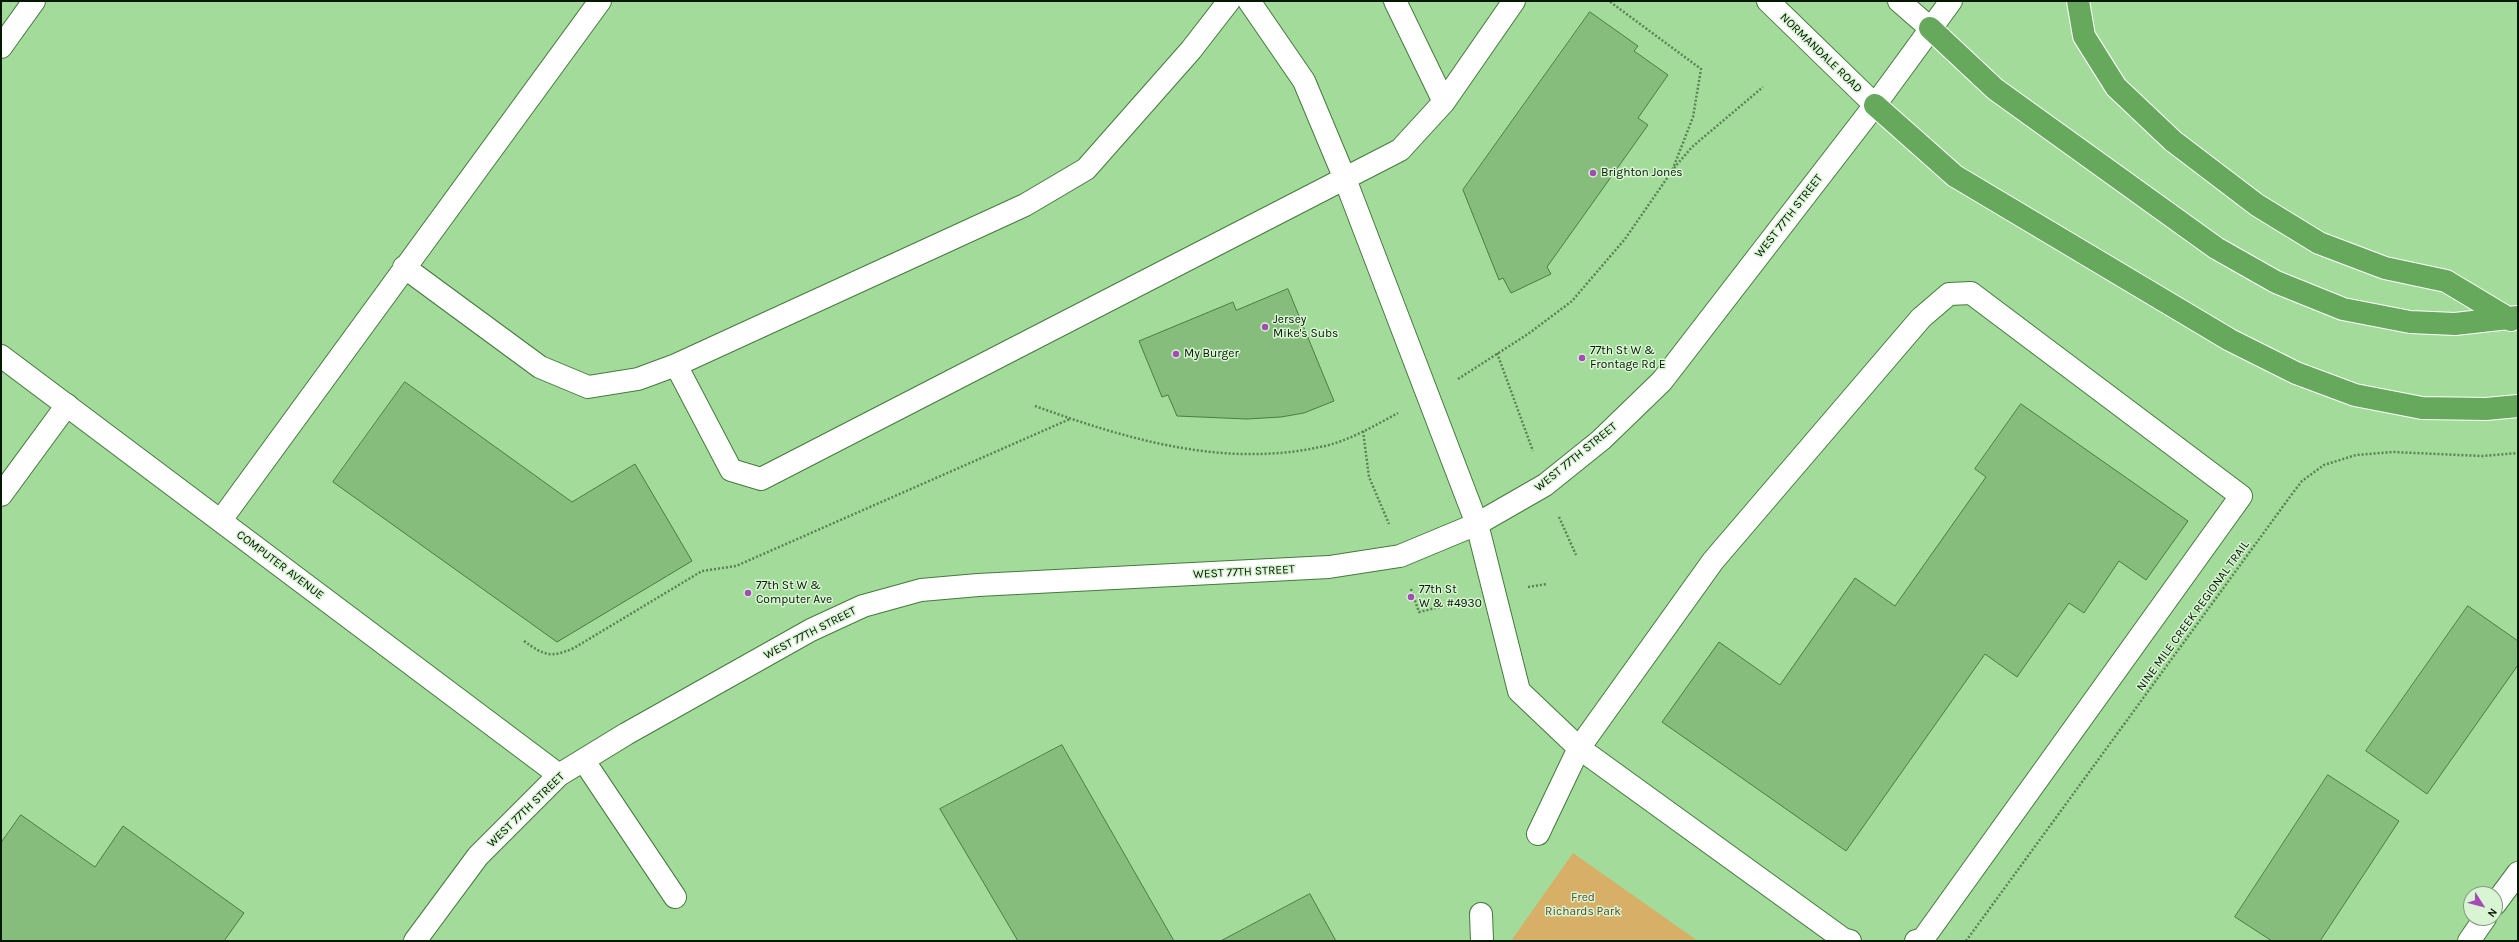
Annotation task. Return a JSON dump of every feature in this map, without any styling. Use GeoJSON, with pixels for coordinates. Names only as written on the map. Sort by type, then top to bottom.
{"type":"FeatureCollection","features":[{"type":"Feature","properties":{"kind":"highway"},"geometry":{"type":"LineString","coordinates":[[2078,1],[2084,36],[2116,87],[2173,142],[2257,205],[2319,243],[2384,268],[2446,281],[2515,318]]}},
{"type":"Feature","properties":{"kind":"highway"},"geometry":{"type":"LineString","coordinates":[[1930,28],[1995,89],[2216,248],[2276,282],[2344,309],[2410,322],[2455,324],[2515,318]]}},
{"type":"Feature","properties":{"kind":"highway"},"geometry":{"type":"LineString","coordinates":[[1875,105],[1955,176],[2230,340],[2296,373],[2355,395],[2422,408],[2486,409],[2518,406]]}},
{"type":"Feature","properties":{"kind":"street"},"geometry":{"type":"LineString","coordinates":[[1,47],[34,1]]}},
{"type":"Feature","properties":{"kind":"street"},"geometry":{"type":"LineString","coordinates":[[221,520],[404,267],[600,1]]}},
{"type":"Feature","properties":{"kind":"street"},"geometry":{"type":"LineString","coordinates":[[404,267],[540,367],[588,387],[638,379],[676,365],[1025,205],[1086,169],[1192,50],[1229,1]]}},
{"type":"Feature","properties":{"kind":"street"},"geometry":{"type":"LineString","coordinates":[[1249,1],[1304,81],[1345,179],[1477,524],[1519,690],[1579,748],[1837,935],[1850,941]]}},
{"type":"Feature","properties":{"kind":"street"},"geometry":{"type":"LineString","coordinates":[[1394,1],[1444,102]]}},
{"type":"Feature","properties":{"kind":"street"},"geometry":{"type":"LineString","coordinates":[[676,365],[731,470],[761,479],[1400,150],[1444,102],[1514,1]]}},
{"type":"Feature","properties":{"kind":"street","name":"NORMANDALE ROAD"},"geometry":{"type":"LineString","coordinates":[[1768,1],[1875,105]]}},
{"type":"Feature","properties":{"kind":"street"},"geometry":{"type":"LineString","coordinates":[[1899,1],[1930,28]]}},
{"type":"Feature","properties":{"kind":"street","name":"WEST 77TH STREET"},"geometry":{"type":"LineString","coordinates":[[414,941],[478,856],[559,775],[626,734],[811,630],[863,606],[920,590],[978,584],[1329,568],[1400,556],[1477,524],[1545,485],[1601,440],[1662,381],[1875,105],[1951,1]]}},
{"type":"Feature","properties":{"kind":"street"},"geometry":{"type":"LineString","coordinates":[[1538,834],[1579,748],[1713,562],[1921,318],[1949,294],[1971,293],[2241,496],[1923,939],[1916,941]]}},
{"type":"Feature","properties":{"kind":"street","name":"COMPUTER AVENUE"},"geometry":{"type":"LineString","coordinates":[[1,356],[559,775]]}},
{"type":"Feature","properties":{"kind":"street"},"geometry":{"type":"LineString","coordinates":[[1,495],[67,405]]}},
{"type":"Feature","properties":{"kind":"street"},"geometry":{"type":"LineString","coordinates":[[584,761],[675,897]]}},
{"type":"Feature","properties":{"kind":"street"},"geometry":{"type":"LineString","coordinates":[[2503,893],[2518,873]]}},
{"type":"Feature","properties":{"kind":"street"},"geometry":{"type":"LineString","coordinates":[[1481,914],[1482,941]]}},
{"type":"Feature","properties":{"kind":"street"},"geometry":{"type":"LineString","coordinates":[[2469,941],[2479,926]]}},
{"type":"Feature","properties":{"kind":"path"},"geometry":{"type":"LineString","coordinates":[[1609,1],[1701,69],[1693,117],[1672,171]]}},
{"type":"Feature","properties":{"kind":"path"},"geometry":{"type":"LineString","coordinates":[[1035,406],[1071,419],[1143,441],[1206,452],[1266,455],[1321,447],[1363,431],[1428,398],[1528,334],[1572,301],[1625,239],[1672,171],[1692,147],[1763,87]]}},
{"type":"Feature","properties":{"kind":"path"},"geometry":{"type":"LineString","coordinates":[[524,641],[538,652],[555,656],[574,648],[702,571],[736,566],[1071,419]]}},
{"type":"Feature","properties":{"kind":"path","name":"NINE MILE CREEK REGIONAL TRAIL"},"geometry":{"type":"LineString","coordinates":[[1966,941],[2292,494],[2313,472],[2338,460],[2372,453],[2482,456],[2518,453]]}},
{"type":"Feature","properties":{"kind":"green space","name":"Fred Richards Park"},"geometry":{"type":"Polygon","coordinates":[[[1573,853],[1698,941],[1511,941],[1573,853]]]}},
{"type":"Feature","properties":{"kind":"building"},"geometry":{"type":"Polygon","coordinates":[[[1590,12],[1638,46],[1634,51],[1668,75],[1638,118],[1648,125],[1547,267],[1551,274],[1511,293],[1503,278],[1499,280],[1463,190],[1590,12]]]}},
{"type":"Feature","properties":{"kind":"building"},"geometry":{"type":"Polygon","coordinates":[[[1288,289],[1334,401],[1304,413],[1281,417],[1247,419],[1177,416],[1168,395],[1162,397],[1139,341],[1233,302],[1236,310],[1288,289]]]}},
{"type":"Feature","properties":{"kind":"building"},"geometry":{"type":"Polygon","coordinates":[[[405,382],[572,502],[635,464],[692,561],[557,642],[333,482],[405,382]]]}},
{"type":"Feature","properties":{"kind":"building"},"geometry":{"type":"Polygon","coordinates":[[[2021,404],[2188,521],[2146,580],[2119,561],[2084,613],[2069,603],[2017,677],[1985,654],[1846,851],[1662,722],[1719,642],[1780,685],[1855,578],[1895,606],[1986,477],[1975,469],[2021,404]]]}},
{"type":"Feature","properties":{"kind":"building"},"geometry":{"type":"Polygon","coordinates":[[[2468,606],[2518,641],[2518,665],[2427,794],[2366,751],[2468,606]]]}},
{"type":"Feature","properties":{"kind":"building"},"geometry":{"type":"Polygon","coordinates":[[[1062,745],[1174,941],[1018,941],[940,809],[1062,745]]]}},
{"type":"Feature","properties":{"kind":"building"},"geometry":{"type":"Polygon","coordinates":[[[2328,775],[2399,821],[2320,941],[2272,941],[2235,917],[2328,775]]]}},
{"type":"Feature","properties":{"kind":"building"},"geometry":{"type":"Polygon","coordinates":[[[21,815],[95,867],[123,826],[244,913],[224,941],[1,941],[1,843],[21,815]]]}},
{"type":"Feature","properties":{"kind":"building"},"geometry":{"type":"Polygon","coordinates":[[[1310,894],[1336,941],[1221,941],[1310,894]]]}},
{"type":"Feature","properties":{"kind":"place","name":"Brighton Jones"},"geometry":{"type":"Point","coordinates":[1593,173]}},
{"type":"Feature","properties":{"kind":"place","name":"Jersey Mike's Subs"},"geometry":{"type":"Point","coordinates":[1265,327]}},
{"type":"Feature","properties":{"kind":"place","name":"My Burger"},"geometry":{"type":"Point","coordinates":[1176,354]}},
{"type":"Feature","properties":{"kind":"place","name":"77th St W & Frontage Rd E"},"geometry":{"type":"Point","coordinates":[1582,358]}},
{"type":"Feature","properties":{"kind":"place","name":"77th St W & Computer Ave"},"geometry":{"type":"Point","coordinates":[748,593]}},
{"type":"Feature","properties":{"kind":"place","name":"77th St W & #4930"},"geometry":{"type":"Point","coordinates":[1411,597]}}]}
